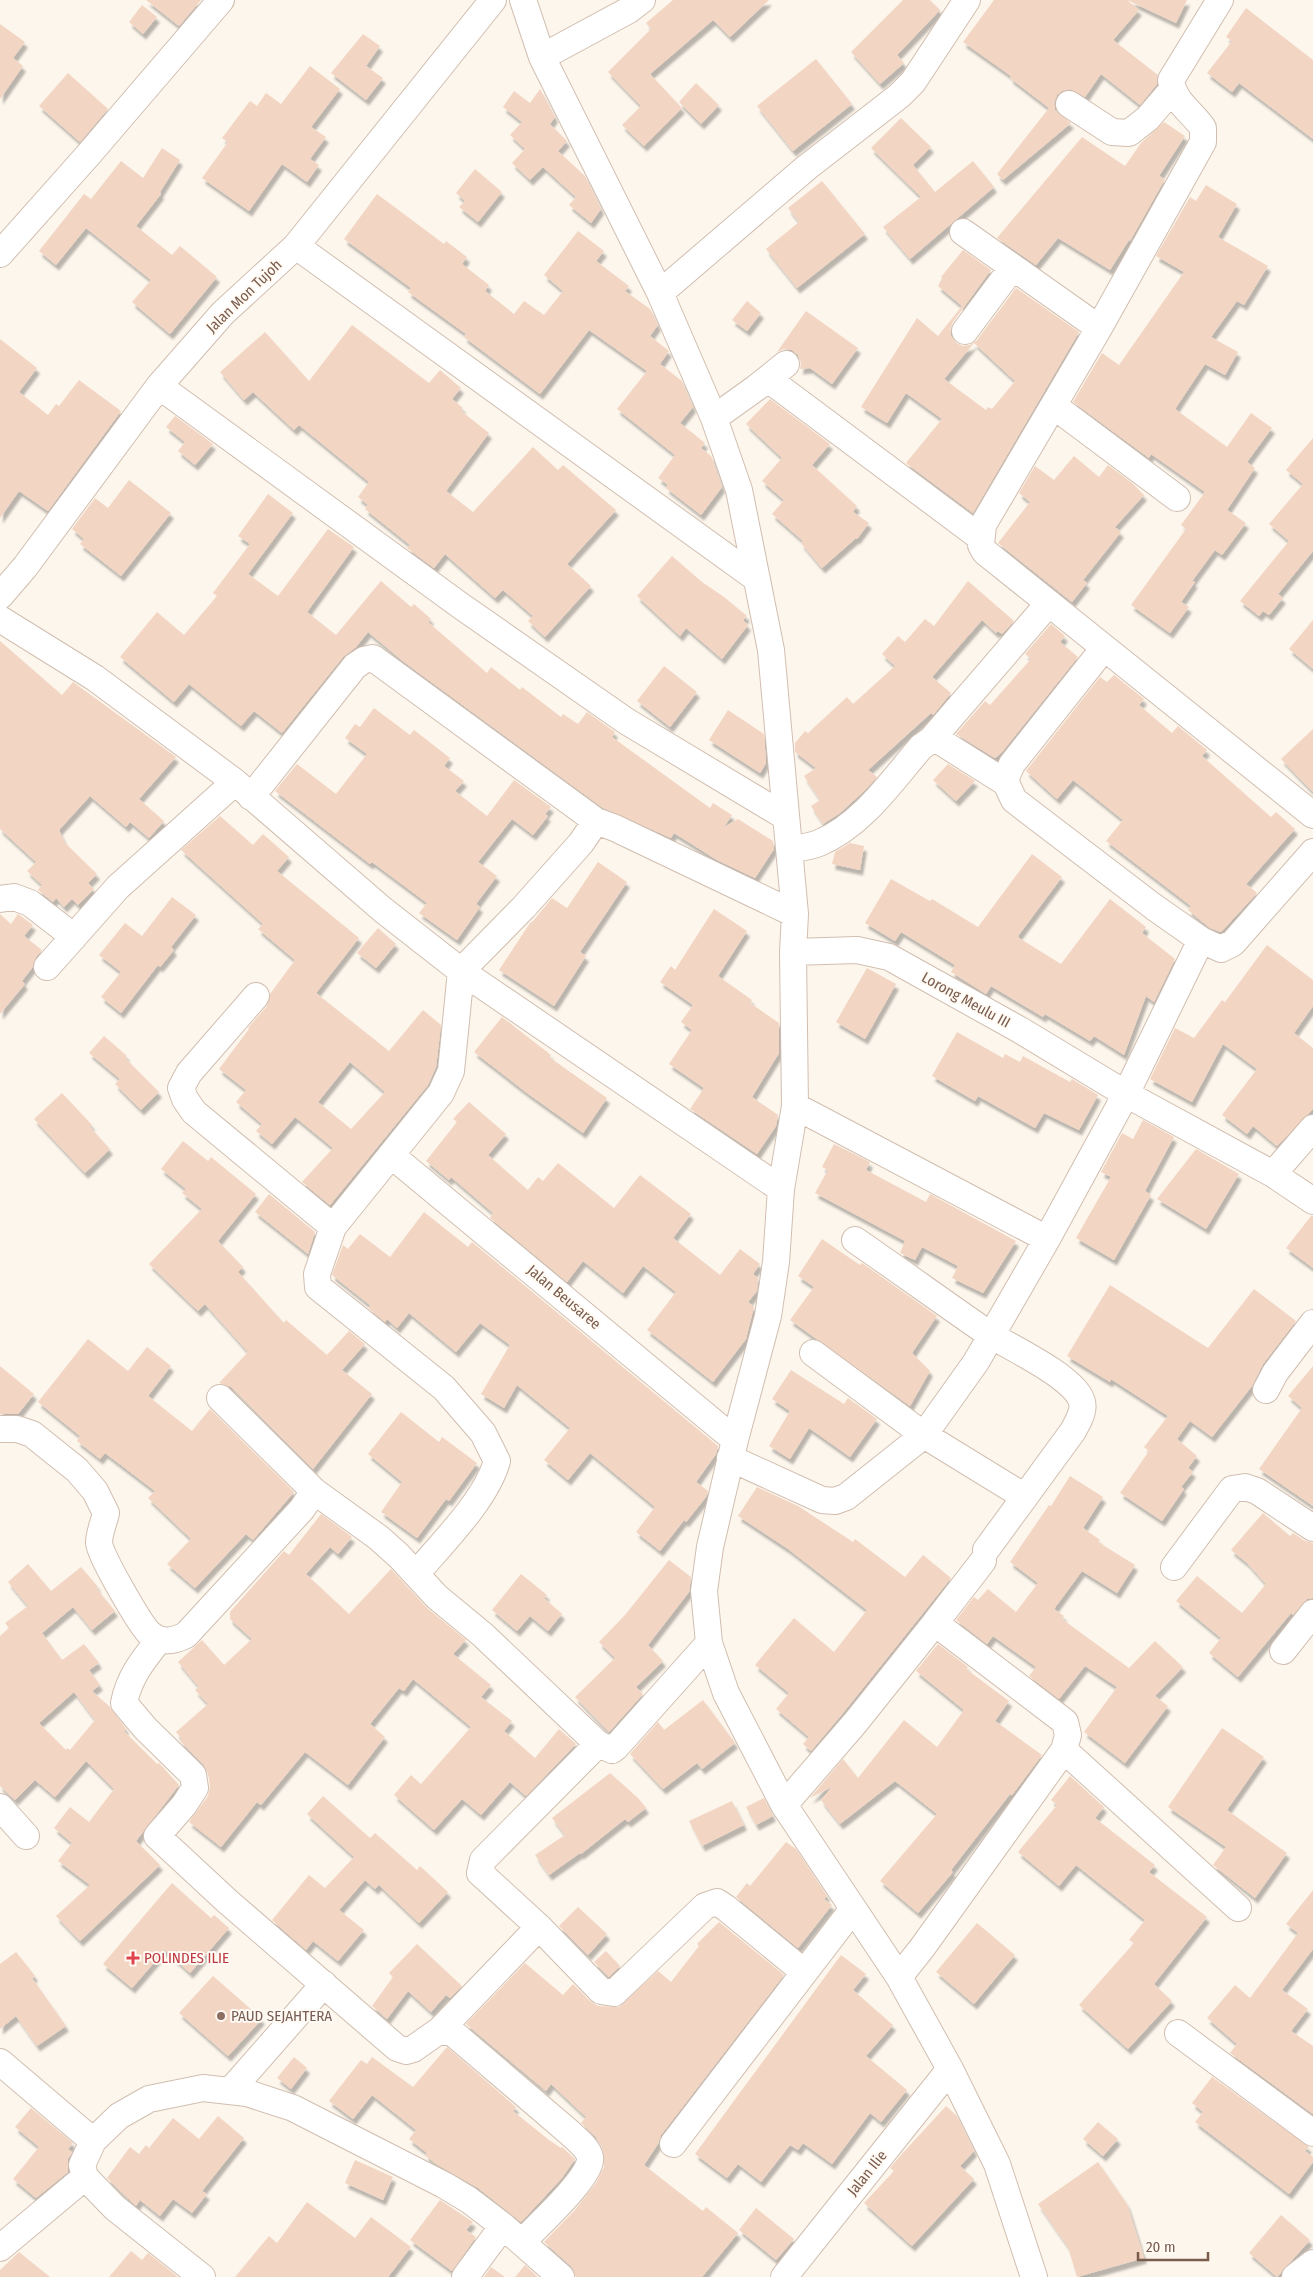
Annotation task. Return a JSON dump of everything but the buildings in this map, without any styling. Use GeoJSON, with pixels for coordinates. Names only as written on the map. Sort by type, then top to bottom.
{"type":"FeatureCollection","features":[{"type":"Feature","properties":{"kind":"street"},"geometry":{"type":"LineString","coordinates":[[0,254],[89,154],[221,0]]}},
{"type":"Feature","properties":{"kind":"street","name":"Jalan Mon Tujoh"},"geometry":{"type":"LineString","coordinates":[[0,596],[25,567],[158,386],[223,313],[296,246],[492,0]]}},
{"type":"Feature","properties":{"kind":"street"},"geometry":{"type":"LineString","coordinates":[[523,0],[542,57],[660,293],[714,418],[739,490],[771,650],[795,914],[793,952],[795,1106],[781,1189],[776,1262],[768,1316],[733,1449],[710,1547],[704,1591],[709,1643],[726,1693],[784,1805],[899,1977],[950,2069],[997,2164],[1034,2277]]}},
{"type":"Feature","properties":{"kind":"street"},"geometry":{"type":"LineString","coordinates":[[542,57],[629,10],[642,0]]}},
{"type":"Feature","properties":{"kind":"street"},"geometry":{"type":"LineString","coordinates":[[660,293],[806,168],[899,96],[913,82],[967,0]]}},
{"type":"Feature","properties":{"kind":"street"},"geometry":{"type":"LineString","coordinates":[[1220,0],[1172,80],[1172,90],[1179,101],[1196,117],[1203,128],[1203,142],[1099,328],[983,525],[980,545],[985,552],[1313,816]]}},
{"type":"Feature","properties":{"kind":"street"},"geometry":{"type":"LineString","coordinates":[[1069,104],[1112,132],[1129,133],[1148,118],[1172,90]]}},
{"type":"Feature","properties":{"kind":"street"},"geometry":{"type":"LineString","coordinates":[[963,232],[1099,328]]}},
{"type":"Feature","properties":{"kind":"street"},"geometry":{"type":"LineString","coordinates":[[296,246],[756,579]]}},
{"type":"Feature","properties":{"kind":"street"},"geometry":{"type":"LineString","coordinates":[[965,331],[1012,268]]}},
{"type":"Feature","properties":{"kind":"street"},"geometry":{"type":"LineString","coordinates":[[714,418],[777,371],[980,538]]}},
{"type":"Feature","properties":{"kind":"street"},"geometry":{"type":"LineString","coordinates":[[158,386],[461,606],[626,721],[786,817]]}},
{"type":"Feature","properties":{"kind":"street"},"geometry":{"type":"LineString","coordinates":[[1054,406],[1177,498]]}},
{"type":"Feature","properties":{"kind":"street"},"geometry":{"type":"LineString","coordinates":[[789,849],[818,844],[845,829],[868,808],[921,748],[931,740],[1049,603]]}},
{"type":"Feature","properties":{"kind":"street"},"geometry":{"type":"LineString","coordinates":[[0,619],[95,678],[243,790],[383,910],[461,971],[781,1189]]}},
{"type":"Feature","properties":{"kind":"street"},"geometry":{"type":"LineString","coordinates":[[1104,648],[1012,764],[1006,783],[1014,800],[1154,907],[1201,940],[1221,949],[1233,942],[1313,852]]}},
{"type":"Feature","properties":{"kind":"street"},"geometry":{"type":"LineString","coordinates":[[47,967],[118,886],[243,790],[355,666],[364,660],[373,658],[596,821],[615,828],[795,914]]}},
{"type":"Feature","properties":{"kind":"street"},"geometry":{"type":"LineString","coordinates":[[931,740],[938,740],[1006,783]]}},
{"type":"Feature","properties":{"kind":"street"},"geometry":{"type":"LineString","coordinates":[[416,1574],[475,1503],[493,1476],[498,1461],[483,1433],[444,1388],[318,1286],[317,1274],[333,1227],[441,1093],[451,1071],[461,971],[524,907],[581,843],[596,821]]}},
{"type":"Feature","properties":{"kind":"street"},"geometry":{"type":"LineString","coordinates":[[0,899],[14,897],[30,903],[74,937]]}},
{"type":"Feature","properties":{"kind":"street","name":"Jalan Beusaree"},"geometry":{"type":"LineString","coordinates":[[391,1155],[733,1449],[822,1500],[835,1501],[846,1498],[924,1436],[976,1362],[1047,1239],[1126,1094],[1201,940]]}},
{"type":"Feature","properties":{"kind":"street","name":"Lorong Meulu III"},"geometry":{"type":"LineString","coordinates":[[793,952],[857,950],[889,957],[1020,1030],[1126,1094],[1273,1174],[1313,1201]]}},
{"type":"Feature","properties":{"kind":"street"},"geometry":{"type":"LineString","coordinates":[[256,996],[189,1073],[182,1088],[185,1099],[194,1112],[333,1227]]}},
{"type":"Feature","properties":{"kind":"street"},"geometry":{"type":"LineString","coordinates":[[795,1106],[1047,1239]]}},
{"type":"Feature","properties":{"kind":"street"},"geometry":{"type":"LineString","coordinates":[[1273,1174],[1313,1128]]}},
{"type":"Feature","properties":{"kind":"street"},"geometry":{"type":"LineString","coordinates":[[784,1805],[856,1723],[935,1623],[1073,1431],[1082,1412],[1082,1400],[1074,1387],[992,1335],[855,1240]]}},
{"type":"Feature","properties":{"kind":"street"},"geometry":{"type":"LineString","coordinates":[[1266,1390],[1276,1373],[1313,1323]]}},
{"type":"Feature","properties":{"kind":"street"},"geometry":{"type":"LineString","coordinates":[[813,1354],[924,1436],[1025,1497]]}},
{"type":"Feature","properties":{"kind":"street"},"geometry":{"type":"LineString","coordinates":[[220,1398],[314,1491],[379,1538],[400,1556],[437,1597],[483,1635],[598,1744],[612,1750],[709,1643]]}},
{"type":"Feature","properties":{"kind":"street"},"geometry":{"type":"LineString","coordinates":[[0,1450],[9,1429],[32,1434],[77,1470],[95,1491],[106,1513],[99,1544],[115,1580],[149,1634],[159,1640],[174,1642],[186,1635],[302,1509],[314,1491]]}},
{"type":"Feature","properties":{"kind":"street"},"geometry":{"type":"LineString","coordinates":[[1174,1567],[1232,1489],[1245,1487],[1257,1491],[1313,1528]]}},
{"type":"Feature","properties":{"kind":"street"},"geometry":{"type":"LineString","coordinates":[[1283,1651],[1313,1613]]}},
{"type":"Feature","properties":{"kind":"street"},"geometry":{"type":"LineString","coordinates":[[899,1977],[1064,1750],[1068,1735],[1065,1722],[935,1623]]}},
{"type":"Feature","properties":{"kind":"street"},"geometry":{"type":"LineString","coordinates":[[159,1640],[138,1667],[127,1686],[124,1703],[145,1728],[194,1775],[195,1788],[184,1805],[157,1836],[397,2048],[406,2052],[440,2030],[539,1927]]}},
{"type":"Feature","properties":{"kind":"street"},"geometry":{"type":"LineString","coordinates":[[598,1744],[483,1860],[480,1873],[539,1927],[601,1991],[614,1993],[705,1906],[717,1902],[804,1972]]}},
{"type":"Feature","properties":{"kind":"street"},"geometry":{"type":"LineString","coordinates":[[1064,1750],[1238,1908]]}},
{"type":"Feature","properties":{"kind":"street"},"geometry":{"type":"LineString","coordinates":[[0,1808],[26,1836]]}},
{"type":"Feature","properties":{"kind":"street"},"geometry":{"type":"LineString","coordinates":[[672,2144],[853,1909]]}},
{"type":"Feature","properties":{"kind":"street"},"geometry":{"type":"LineString","coordinates":[[230,2091],[324,1984]]}},
{"type":"Feature","properties":{"kind":"street"},"geometry":{"type":"LineString","coordinates":[[440,2030],[453,2033],[570,2133],[587,2151],[590,2158],[588,2169],[576,2186],[513,2234],[466,2277]]}},
{"type":"Feature","properties":{"kind":"street"},"geometry":{"type":"LineString","coordinates":[[1178,2033],[1313,2133]]}},
{"type":"Feature","properties":{"kind":"street"},"geometry":{"type":"LineString","coordinates":[[0,2062],[93,2141]]}},
{"type":"Feature","properties":{"kind":"street","name":"Jalan Ilie"},"geometry":{"type":"LineString","coordinates":[[784,2277],[950,2069]]}},
{"type":"Feature","properties":{"kind":"street"},"geometry":{"type":"LineString","coordinates":[[202,2277],[115,2208],[85,2177],[82,2165],[93,2141],[119,2116],[149,2099],[203,2088],[247,2093],[293,2108],[444,2185],[469,2200],[513,2234],[561,2277]]}},
{"type":"Feature","properties":{"kind":"street"},"geometry":{"type":"LineString","coordinates":[[0,2248],[85,2177]]}},
{"type":"Feature","properties":{"kind":"street"},"geometry":{"type":"LineString","coordinates":[[1296,2277],[1313,2263]]}},
{"type":"Feature","properties":{"kind":"place","name":"POLINDES ILIE"},"geometry":{"type":"Point","coordinates":[133,1958]}},
{"type":"Feature","properties":{"kind":"place","name":"PAUD SEJAHTERA"},"geometry":{"type":"Point","coordinates":[221,2016]}}]}
